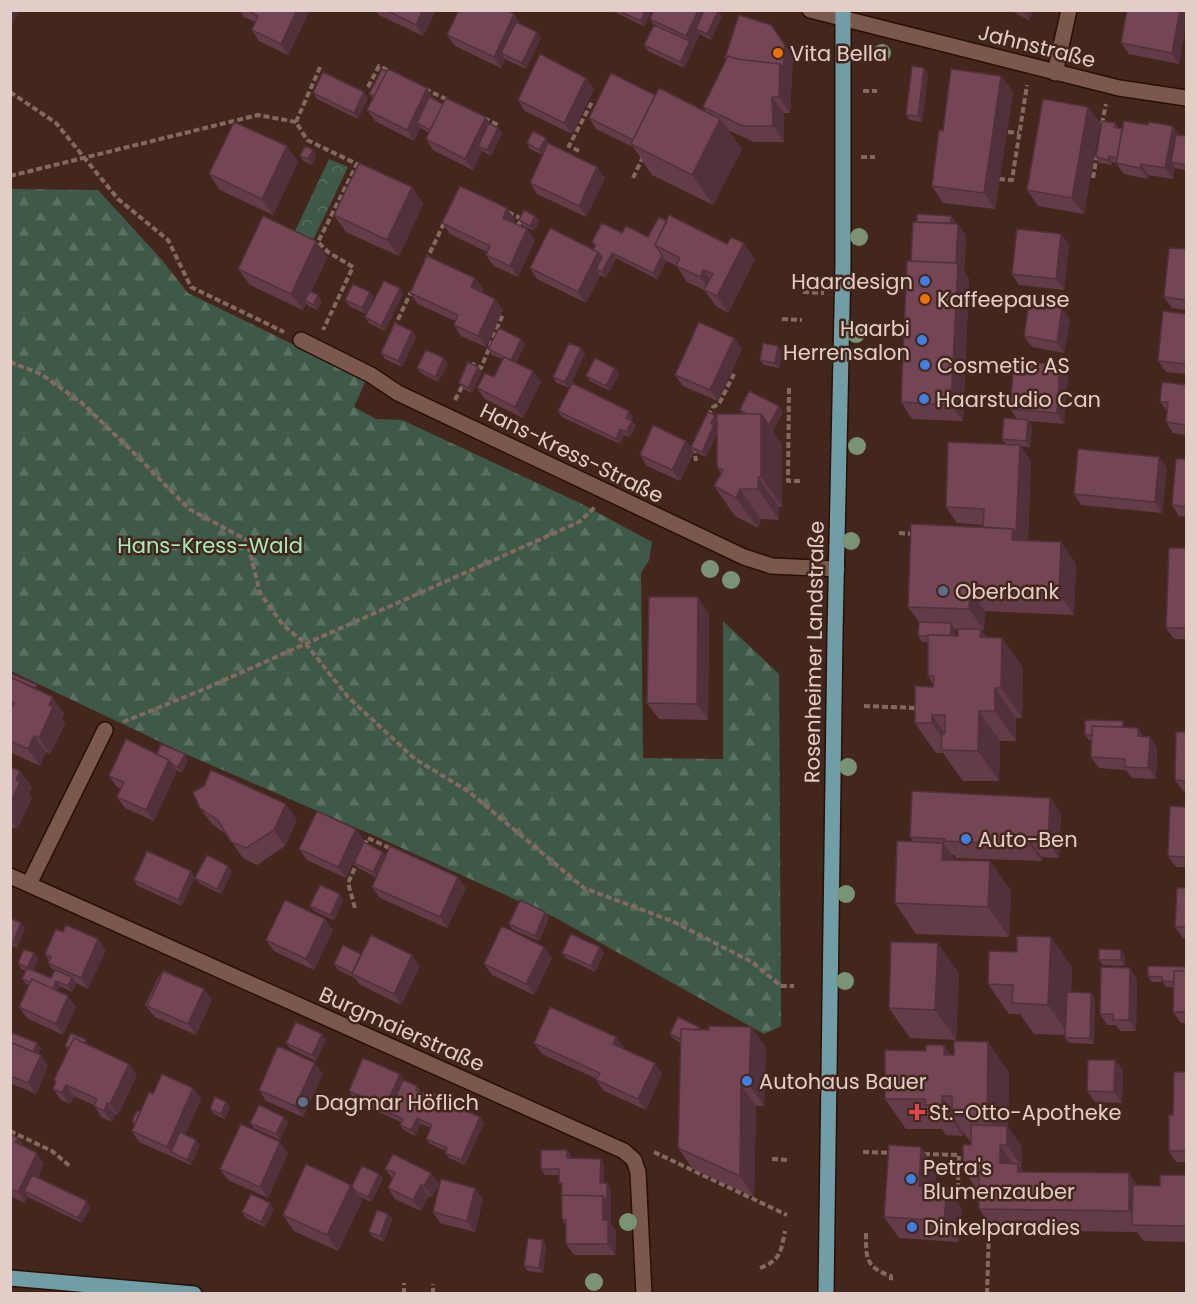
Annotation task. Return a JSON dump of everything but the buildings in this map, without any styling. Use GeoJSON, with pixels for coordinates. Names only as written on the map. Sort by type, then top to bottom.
{"type":"FeatureCollection","features":[{"type":"Feature","properties":{"kind":"main road","name":"Rosenheimer Landstraße"},"geometry":{"type":"LineString","coordinates":[[826,1293],[843,263],[843,15]]}},
{"type":"Feature","properties":{"kind":"main road"},"geometry":{"type":"LineString","coordinates":[[10,1278],[194,1293]]}},
{"type":"Feature","properties":{"kind":"street","name":"Jahnstraße"},"geometry":{"type":"LineString","coordinates":[[810,10],[843,15],[1109,86],[1186,98]]}},
{"type":"Feature","properties":{"kind":"street"},"geometry":{"type":"LineString","coordinates":[[1055,73],[1069,10]]}},
{"type":"Feature","properties":{"kind":"street","name":"Hans-Kress-Straße"},"geometry":{"type":"LineString","coordinates":[[308,344],[371,375],[399,393],[447,417],[744,557],[771,566],[837,569]]}},
{"type":"Feature","properties":{"kind":"street"},"geometry":{"type":"LineString","coordinates":[[29,884],[105,730]]}},
{"type":"Feature","properties":{"kind":"street","name":"Burgmaierstraße"},"geometry":{"type":"LineString","coordinates":[[10,876],[624,1151],[634,1160],[638,1172],[644,1293]]}},
{"type":"Feature","properties":{"kind":"path"},"geometry":{"type":"LineString","coordinates":[[296,122],[321,65]]}},
{"type":"Feature","properties":{"kind":"path"},"geometry":{"type":"LineString","coordinates":[[368,87],[379,66],[399,76]]}},
{"type":"Feature","properties":{"kind":"path"},"geometry":{"type":"LineString","coordinates":[[999,179],[1012,180],[1030,66]]}},
{"type":"Feature","properties":{"kind":"path"},"geometry":{"type":"LineString","coordinates":[[419,86],[449,101]]}},
{"type":"Feature","properties":{"kind":"path"},"geometry":{"type":"LineString","coordinates":[[1101,132],[1109,86]]}},
{"type":"Feature","properties":{"kind":"path"},"geometry":{"type":"LineString","coordinates":[[861,91],[877,91]]}},
{"type":"Feature","properties":{"kind":"path"},"geometry":{"type":"LineString","coordinates":[[10,92],[56,123],[86,158],[118,199],[168,240],[191,287],[308,344],[353,267],[328,252],[318,242],[357,164],[307,140],[296,122],[258,115],[86,158],[10,176]]}},
{"type":"Feature","properties":{"kind":"path"},"geometry":{"type":"LineString","coordinates":[[579,151],[570,146],[593,100]]}},
{"type":"Feature","properties":{"kind":"path"},"geometry":{"type":"LineString","coordinates":[[480,116],[500,126]]}},
{"type":"Feature","properties":{"kind":"path"},"geometry":{"type":"LineString","coordinates":[[1008,132],[1019,133]]}},
{"type":"Feature","properties":{"kind":"path"},"geometry":{"type":"LineString","coordinates":[[1093,178],[1099,144]]}},
{"type":"Feature","properties":{"kind":"path"},"geometry":{"type":"LineString","coordinates":[[633,178],[643,157]]}},
{"type":"Feature","properties":{"kind":"path"},"geometry":{"type":"LineString","coordinates":[[860,157],[875,157]]}},
{"type":"Feature","properties":{"kind":"path"},"geometry":{"type":"LineString","coordinates":[[501,209],[522,219],[517,227]]}},
{"type":"Feature","properties":{"kind":"path"},"geometry":{"type":"LineString","coordinates":[[423,267],[446,218]]}},
{"type":"Feature","properties":{"kind":"path"},"geometry":{"type":"LineString","coordinates":[[428,257],[437,261]]}},
{"type":"Feature","properties":{"kind":"path"},"geometry":{"type":"LineString","coordinates":[[392,332],[413,289]]}},
{"type":"Feature","properties":{"kind":"path"},"geometry":{"type":"LineString","coordinates":[[803,292],[827,293]]}},
{"type":"Feature","properties":{"kind":"path"},"geometry":{"type":"LineString","coordinates":[[447,417],[473,364],[481,368],[503,314]]}},
{"type":"Feature","properties":{"kind":"path"},"geometry":{"type":"LineString","coordinates":[[782,319],[802,320]]}},
{"type":"Feature","properties":{"kind":"path"},"geometry":{"type":"LineString","coordinates":[[801,357],[826,358]]}},
{"type":"Feature","properties":{"kind":"path"},"geometry":{"type":"LineString","coordinates":[[10,362],[41,374],[82,403],[189,509],[247,540],[260,593],[282,625],[306,644],[348,697],[415,759],[468,791],[584,888],[672,921],[752,962],[781,986],[794,986]]}},
{"type":"Feature","properties":{"kind":"path"},"geometry":{"type":"LineString","coordinates":[[708,417],[713,407],[719,404],[734,374]]}},
{"type":"Feature","properties":{"kind":"path"},"geometry":{"type":"LineString","coordinates":[[789,388],[788,481],[800,481]]}},
{"type":"Feature","properties":{"kind":"path"},"geometry":{"type":"LineString","coordinates":[[696,461],[693,448],[698,438]]}},
{"type":"Feature","properties":{"kind":"path"},"geometry":{"type":"LineString","coordinates":[[105,730],[202,690],[579,522],[608,493]]}},
{"type":"Feature","properties":{"kind":"path"},"geometry":{"type":"LineString","coordinates":[[900,533],[922,534]]}},
{"type":"Feature","properties":{"kind":"path"},"geometry":{"type":"LineString","coordinates":[[864,706],[921,708]]}},
{"type":"Feature","properties":{"kind":"path"},"geometry":{"type":"LineString","coordinates":[[355,908],[348,883],[368,838],[399,852]]}},
{"type":"Feature","properties":{"kind":"path"},"geometry":{"type":"LineString","coordinates":[[10,1131],[52,1151],[71,1167]]}},
{"type":"Feature","properties":{"kind":"path"},"geometry":{"type":"LineString","coordinates":[[654,1152],[787,1215]]}},
{"type":"Feature","properties":{"kind":"path"},"geometry":{"type":"LineString","coordinates":[[863,1152],[895,1153]]}},
{"type":"Feature","properties":{"kind":"path"},"geometry":{"type":"LineString","coordinates":[[916,1154],[959,1155],[958,1186]]}},
{"type":"Feature","properties":{"kind":"path"},"geometry":{"type":"LineString","coordinates":[[772,1159],[789,1160]]}},
{"type":"Feature","properties":{"kind":"path"},"geometry":{"type":"LineString","coordinates":[[987,1293],[989,1229]]}},
{"type":"Feature","properties":{"kind":"path"},"geometry":{"type":"LineString","coordinates":[[760,1268],[781,1254],[785,1231]]}},
{"type":"Feature","properties":{"kind":"path"},"geometry":{"type":"LineString","coordinates":[[866,1233],[866,1258],[871,1266],[891,1276],[891,1283]]}},
{"type":"Feature","properties":{"kind":"path"},"geometry":{"type":"LineString","coordinates":[[404,1283],[404,1293]]}},
{"type":"Feature","properties":{"kind":"path"},"geometry":{"type":"LineString","coordinates":[[433,1284],[433,1293]]}},
{"type":"Feature","properties":{"kind":"green space"},"geometry":{"type":"Polygon","coordinates":[[[329,159],[348,167],[313,240],[295,231],[329,159]]]}},
{"type":"Feature","properties":{"kind":"green space","name":"Hans-Kress-Wald"},"geometry":{"type":"Polygon","coordinates":[[[10,189],[98,190],[162,260],[188,293],[366,380],[354,407],[376,419],[402,420],[580,503],[652,542],[649,560],[641,573],[643,758],[723,759],[723,621],[779,674],[781,1026],[764,1034],[554,917],[188,755],[11,671],[10,189]]]}},
{"type":"Feature","properties":{"kind":"place","name":"Vita Bella"},"geometry":{"type":"Point","coordinates":[778,53]}},
{"type":"Feature","properties":{"kind":"place","name":"Haardesign"},"geometry":{"type":"Point","coordinates":[925,281]}},
{"type":"Feature","properties":{"kind":"place","name":"Kaffeepause"},"geometry":{"type":"Point","coordinates":[925,299]}},
{"type":"Feature","properties":{"kind":"place","name":"Haarbi Herrensalon"},"geometry":{"type":"Point","coordinates":[922,340]}},
{"type":"Feature","properties":{"kind":"place","name":"Cosmetic AS"},"geometry":{"type":"Point","coordinates":[925,365]}},
{"type":"Feature","properties":{"kind":"place","name":"Haarstudio Can"},"geometry":{"type":"Point","coordinates":[924,399]}},
{"type":"Feature","properties":{"kind":"place","name":"Oberbank"},"geometry":{"type":"Point","coordinates":[943,591]}},
{"type":"Feature","properties":{"kind":"place","name":"Auto-Ben"},"geometry":{"type":"Point","coordinates":[966,839]}},
{"type":"Feature","properties":{"kind":"place","name":"Autohaus Bauer"},"geometry":{"type":"Point","coordinates":[747,1081]}},
{"type":"Feature","properties":{"kind":"place","name":"Dagmar Höflich"},"geometry":{"type":"Point","coordinates":[303,1102]}},
{"type":"Feature","properties":{"kind":"place","name":"St.-Otto-Apotheke"},"geometry":{"type":"Point","coordinates":[917,1112]}},
{"type":"Feature","properties":{"kind":"place","name":"Petra's Blumenzauber"},"geometry":{"type":"Point","coordinates":[911,1179]}},
{"type":"Feature","properties":{"kind":"place","name":"Dinkelparadies"},"geometry":{"type":"Point","coordinates":[912,1227]}}]}
